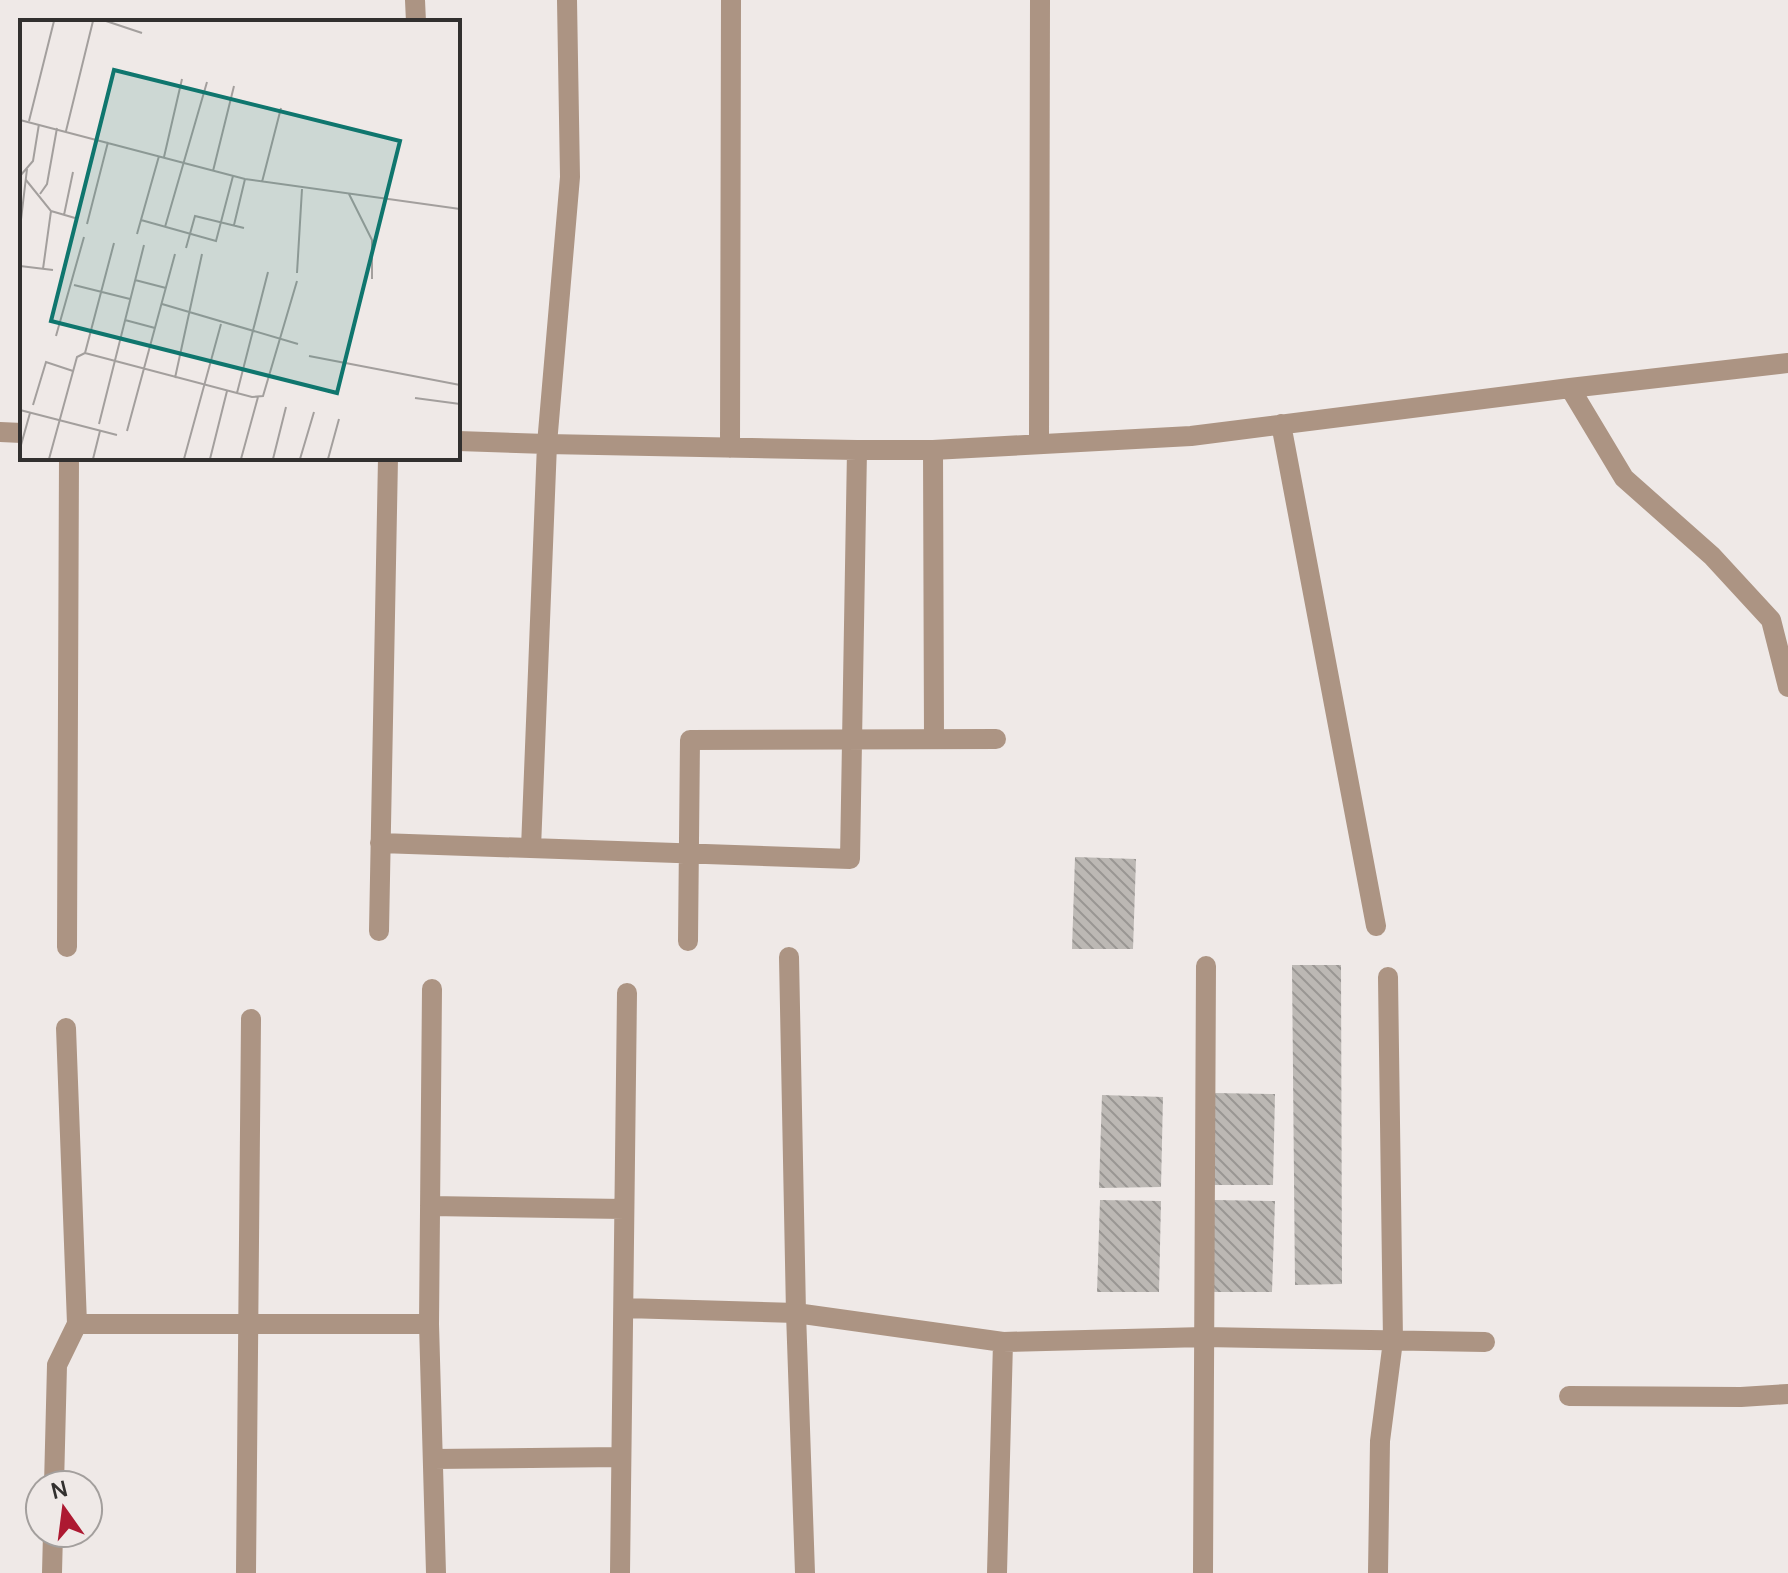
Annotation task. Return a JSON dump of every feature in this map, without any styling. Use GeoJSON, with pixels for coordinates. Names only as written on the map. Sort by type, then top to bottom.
{"type":"FeatureCollection","features":[{"type":"Feature","properties":{"kind":"street"},"geometry":{"type":"LineString","coordinates":[[415,0],[416,20]]}},
{"type":"Feature","properties":{"kind":"street"},"geometry":{"type":"LineString","coordinates":[[531,848],[547,444],[570,177],[567,0]]}},
{"type":"Feature","properties":{"kind":"street"},"geometry":{"type":"LineString","coordinates":[[730,448],[731,0]]}},
{"type":"Feature","properties":{"kind":"street"},"geometry":{"type":"LineString","coordinates":[[1039,444],[1040,0]]}},
{"type":"Feature","properties":{"kind":"street"},"geometry":{"type":"LineString","coordinates":[[460,441],[933,450],[1191,436],[1788,363]]}},
{"type":"Feature","properties":{"kind":"street"},"geometry":{"type":"LineString","coordinates":[[1570,388],[1624,478],[1712,556],[1771,620],[1788,687]]}},
{"type":"Feature","properties":{"kind":"street"},"geometry":{"type":"LineString","coordinates":[[1281,424],[1376,926]]}},
{"type":"Feature","properties":{"kind":"street"},"geometry":{"type":"LineString","coordinates":[[0,432],[20,433]]}},
{"type":"Feature","properties":{"kind":"street"},"geometry":{"type":"LineString","coordinates":[[380,843],[850,859],[857,450]]}},
{"type":"Feature","properties":{"kind":"street"},"geometry":{"type":"LineString","coordinates":[[933,450],[934,739]]}},
{"type":"Feature","properties":{"kind":"street"},"geometry":{"type":"LineString","coordinates":[[67,947],[69,460]]}},
{"type":"Feature","properties":{"kind":"street"},"geometry":{"type":"LineString","coordinates":[[379,931],[388,460]]}},
{"type":"Feature","properties":{"kind":"street"},"geometry":{"type":"LineString","coordinates":[[688,941],[690,740],[996,739]]}},
{"type":"Feature","properties":{"kind":"street"},"geometry":{"type":"LineString","coordinates":[[789,957],[805,1573]]}},
{"type":"Feature","properties":{"kind":"street"},"geometry":{"type":"LineString","coordinates":[[1203,1573],[1206,966]]}},
{"type":"Feature","properties":{"kind":"street"},"geometry":{"type":"LineString","coordinates":[[1378,1573],[1380,1441],[1393,1341],[1388,977]]}},
{"type":"Feature","properties":{"kind":"street"},"geometry":{"type":"LineString","coordinates":[[432,989],[429,1324],[436,1573]]}},
{"type":"Feature","properties":{"kind":"street"},"geometry":{"type":"LineString","coordinates":[[620,1573],[627,993]]}},
{"type":"Feature","properties":{"kind":"street"},"geometry":{"type":"LineString","coordinates":[[246,1573],[251,1019]]}},
{"type":"Feature","properties":{"kind":"street"},"geometry":{"type":"LineString","coordinates":[[54,1469],[57,1365],[77,1324],[66,1028]]}},
{"type":"Feature","properties":{"kind":"street"},"geometry":{"type":"LineString","coordinates":[[430,1206],[624,1209]]}},
{"type":"Feature","properties":{"kind":"street"},"geometry":{"type":"LineString","coordinates":[[624,1308],[796,1313],[1003,1342],[1204,1337],[1485,1342]]}},
{"type":"Feature","properties":{"kind":"street"},"geometry":{"type":"LineString","coordinates":[[77,1324],[429,1324]]}},
{"type":"Feature","properties":{"kind":"street"},"geometry":{"type":"LineString","coordinates":[[997,1573],[1003,1342]]}},
{"type":"Feature","properties":{"kind":"street"},"geometry":{"type":"LineString","coordinates":[[1569,1396],[1741,1397],[1788,1394]]}},
{"type":"Feature","properties":{"kind":"street"},"geometry":{"type":"LineString","coordinates":[[433,1459],[621,1457]]}},
{"type":"Feature","properties":{"kind":"street"},"geometry":{"type":"LineString","coordinates":[[52,1573],[53,1549]]}},
{"type":"Feature","properties":{"kind":"building"},"geometry":{"type":"Polygon","coordinates":[[[1075,857],[1136,859],[1133,949],[1072,949],[1075,857]]]}},
{"type":"Feature","properties":{"kind":"building"},"geometry":{"type":"Polygon","coordinates":[[[1292,965],[1341,965],[1342,1284],[1295,1285],[1292,965]]]}},
{"type":"Feature","properties":{"kind":"building"},"geometry":{"type":"Polygon","coordinates":[[[1214,1093],[1275,1094],[1273,1185],[1211,1185],[1214,1093]]]}},
{"type":"Feature","properties":{"kind":"building"},"geometry":{"type":"Polygon","coordinates":[[[1102,1095],[1163,1097],[1161,1187],[1099,1188],[1102,1095]]]}},
{"type":"Feature","properties":{"kind":"building"},"geometry":{"type":"Polygon","coordinates":[[[1100,1200],[1161,1201],[1159,1292],[1097,1292],[1100,1200]]]}},
{"type":"Feature","properties":{"kind":"building"},"geometry":{"type":"Polygon","coordinates":[[[1214,1200],[1275,1201],[1272,1292],[1210,1292],[1214,1200]]]}}]}
